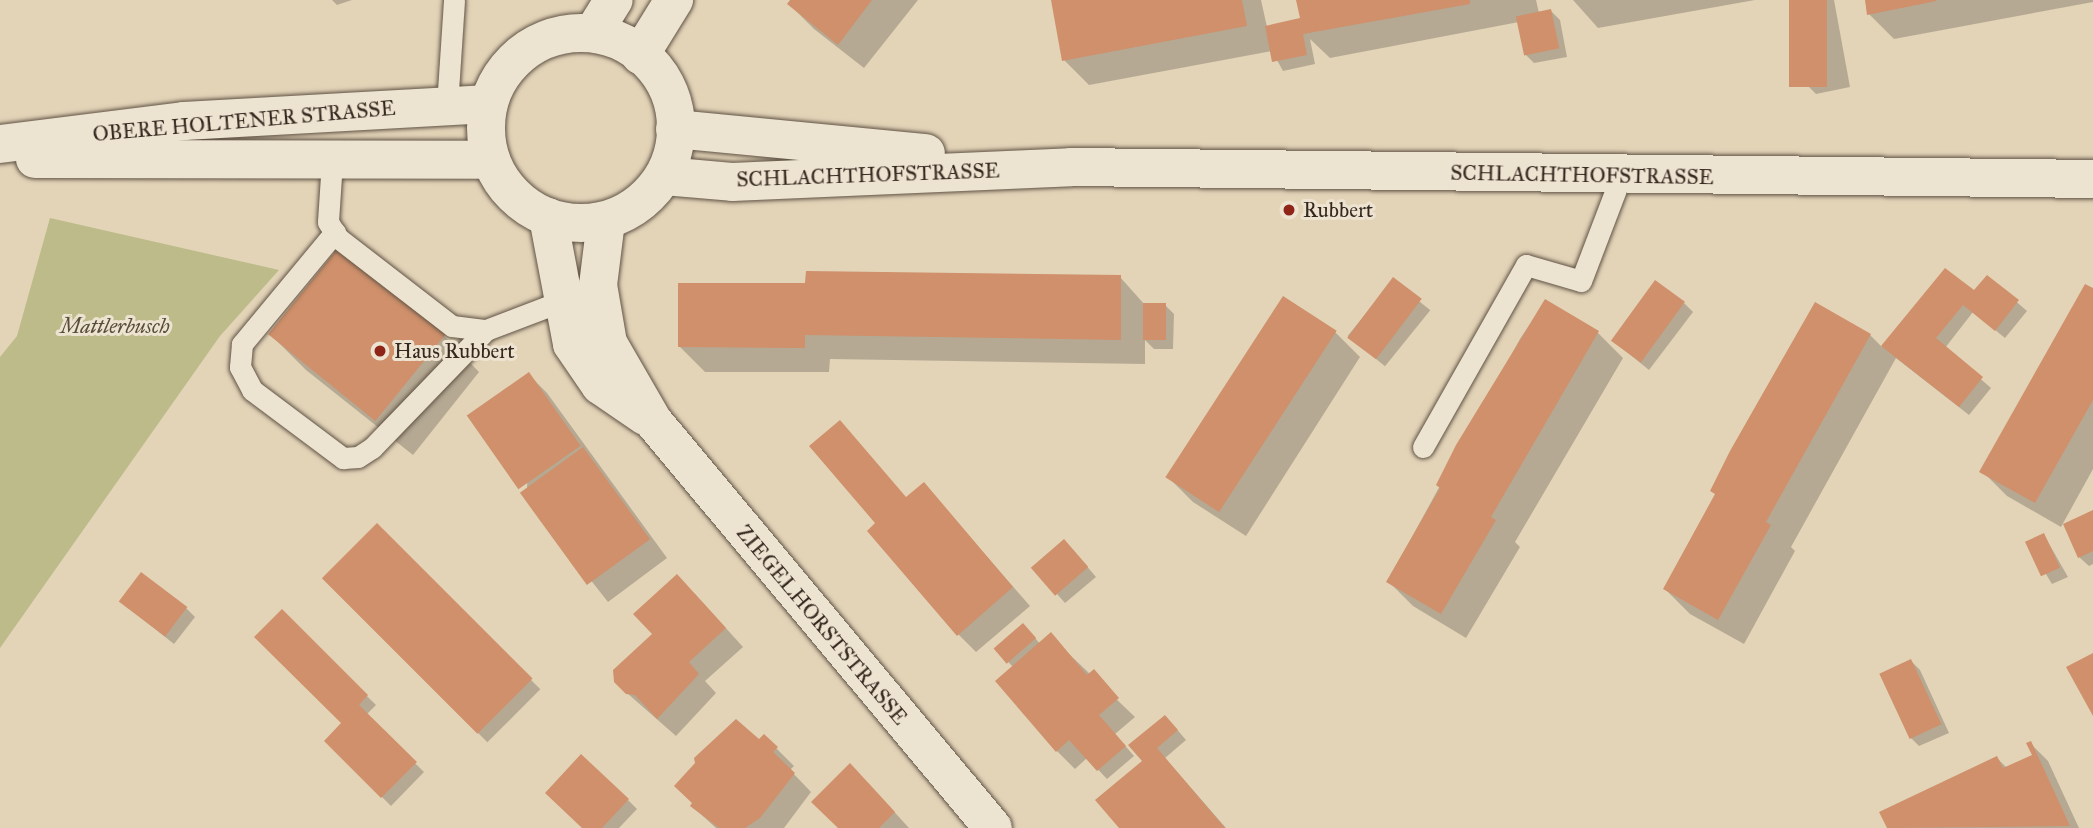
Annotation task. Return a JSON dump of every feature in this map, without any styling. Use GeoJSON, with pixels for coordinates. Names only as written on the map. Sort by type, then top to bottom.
{"type":"FeatureCollection","features":[{"type":"Feature","properties":{"kind":"street"},"geometry":{"type":"LineString","coordinates":[[593,33],[614,0]]}},
{"type":"Feature","properties":{"kind":"street"},"geometry":{"type":"LineString","coordinates":[[640,55],[674,0]]}},
{"type":"Feature","properties":{"kind":"street"},"geometry":{"type":"LineString","coordinates":[[593,33],[628,45],[640,55],[656,69],[673,103],[676,140],[664,176],[640,204],[607,221],[569,224],[534,212],[506,188],[491,160],[486,117],[498,81],[520,52],[555,36],[593,33]]}},
{"type":"Feature","properties":{"kind":"street","name":"OBERE HOLTENER STRASSE"},"geometry":{"type":"LineString","coordinates":[[0,144],[184,121],[489,104]]}},
{"type":"Feature","properties":{"kind":"street","name":"SCHLACHTHOFSTRASSE"},"geometry":{"type":"LineString","coordinates":[[675,129],[1071,167]]}},
{"type":"Feature","properties":{"kind":"street","name":"OBERE HOLTENER STRASSE"},"geometry":{"type":"LineString","coordinates":[[0,158],[491,160]]}},
{"type":"Feature","properties":{"kind":"street","name":"SCHLACHTHOFSTRASSE"},"geometry":{"type":"LineString","coordinates":[[664,176],[732,182],[1071,167],[1621,176],[2093,179]]}},
{"type":"Feature","properties":{"kind":"street","name":"ZIEGELHORSTSTRASSE"},"geometry":{"type":"LineString","coordinates":[[548,217],[572,344],[600,385],[653,421]]}},
{"type":"Feature","properties":{"kind":"street","name":"ZIEGELHORSTSTRASSE"},"geometry":{"type":"LineString","coordinates":[[607,221],[598,285],[608,343],[653,421],[993,828]]}},
{"type":"Feature","properties":{"kind":"lane"},"geometry":{"type":"LineString","coordinates":[[447,106],[454,0]]}},
{"type":"Feature","properties":{"kind":"lane"},"geometry":{"type":"LineString","coordinates":[[332,161],[328,222],[335,232],[452,326],[486,330]]}},
{"type":"Feature","properties":{"kind":"lane"},"geometry":{"type":"LineString","coordinates":[[1423,447],[1525,265],[1581,281],[1621,176]]}},
{"type":"Feature","properties":{"kind":"lane"},"geometry":{"type":"LineString","coordinates":[[335,232],[242,344],[240,367],[252,390],[342,458],[358,457],[372,447],[486,330],[562,301]]}},
{"type":"Feature","properties":{"kind":"green space","name":"Mattlerbusch"},"geometry":{"type":"Polygon","coordinates":[[[50,218],[279,270],[220,336],[0,648],[0,357],[17,336],[50,218]]]}},
{"type":"Feature","properties":{"kind":"building"},"geometry":{"type":"Polygon","coordinates":[[[790,0],[872,0],[838,45],[787,4],[790,0]]]}},
{"type":"Feature","properties":{"kind":"building"},"geometry":{"type":"Polygon","coordinates":[[[1051,0],[1242,0],[1247,26],[1062,61],[1051,0]]]}},
{"type":"Feature","properties":{"kind":"building"},"geometry":{"type":"Polygon","coordinates":[[[1296,0],[1470,0],[1470,4],[1303,34],[1307,55],[1272,62],[1265,26],[1300,18],[1296,0]]]}},
{"type":"Feature","properties":{"kind":"building"},"geometry":{"type":"Polygon","coordinates":[[[1789,0],[1827,0],[1827,87],[1789,87],[1789,0]]]}},
{"type":"Feature","properties":{"kind":"building"},"geometry":{"type":"Polygon","coordinates":[[[1865,0],[1936,0],[1936,1],[1867,15],[1865,0]]]}},
{"type":"Feature","properties":{"kind":"building"},"geometry":{"type":"Polygon","coordinates":[[[1551,9],[1559,48],[1524,56],[1516,16],[1551,9]]]}},
{"type":"Feature","properties":{"kind":"building"},"geometry":{"type":"Polygon","coordinates":[[[338,248],[445,335],[375,421],[268,334],[338,248]]]}},
{"type":"Feature","properties":{"kind":"building"},"geometry":{"type":"Polygon","coordinates":[[[1945,268],[1974,290],[1987,275],[2019,300],[1995,331],[1963,305],[1936,338],[1983,377],[1959,407],[1881,346],[1945,268]]]}},
{"type":"Feature","properties":{"kind":"building"},"geometry":{"type":"Polygon","coordinates":[[[806,271],[1121,275],[1121,340],[805,335],[805,348],[678,347],[678,283],[805,283],[806,271]]]}},
{"type":"Feature","properties":{"kind":"building"},"geometry":{"type":"Polygon","coordinates":[[[1393,277],[1422,299],[1376,359],[1347,338],[1393,277]]]}},
{"type":"Feature","properties":{"kind":"building"},"geometry":{"type":"Polygon","coordinates":[[[1655,280],[1685,302],[1641,362],[1611,341],[1655,280]]]}},
{"type":"Feature","properties":{"kind":"building"},"geometry":{"type":"Polygon","coordinates":[[[2085,284],[2093,288],[2093,400],[2035,503],[1979,472],[2085,284]]]}},
{"type":"Feature","properties":{"kind":"building"},"geometry":{"type":"Polygon","coordinates":[[[1283,296],[1337,331],[1219,512],[1165,477],[1283,296]]]}},
{"type":"Feature","properties":{"kind":"building"},"geometry":{"type":"Polygon","coordinates":[[[1545,299],[1599,331],[1491,517],[1496,520],[1441,614],[1386,582],[1440,488],[1436,485],[1456,445],[1545,299]]]}},
{"type":"Feature","properties":{"kind":"building"},"geometry":{"type":"Polygon","coordinates":[[[1815,302],[1871,334],[1766,522],[1771,525],[1718,620],[1663,589],[1715,494],[1710,491],[1730,451],[1815,302]]]}},
{"type":"Feature","properties":{"kind":"building"},"geometry":{"type":"Polygon","coordinates":[[[1143,303],[1166,303],[1166,340],[1143,340],[1143,303]]]}},
{"type":"Feature","properties":{"kind":"building"},"geometry":{"type":"Polygon","coordinates":[[[529,372],[581,446],[518,489],[467,416],[529,372]]]}},
{"type":"Feature","properties":{"kind":"building"},"geometry":{"type":"Polygon","coordinates":[[[840,420],[906,497],[924,482],[1013,587],[957,636],[867,531],[875,523],[809,446],[840,420]]]}},
{"type":"Feature","properties":{"kind":"building"},"geometry":{"type":"Polygon","coordinates":[[[583,447],[650,539],[587,585],[520,493],[583,447]]]}},
{"type":"Feature","properties":{"kind":"building"},"geometry":{"type":"Polygon","coordinates":[[[2093,510],[2093,551],[2078,558],[2063,524],[2093,510]]]}},
{"type":"Feature","properties":{"kind":"building"},"geometry":{"type":"Polygon","coordinates":[[[377,523],[533,679],[477,734],[322,578],[377,523]]]}},
{"type":"Feature","properties":{"kind":"building"},"geometry":{"type":"Polygon","coordinates":[[[2044,533],[2060,567],[2041,576],[2025,542],[2044,533]]]}},
{"type":"Feature","properties":{"kind":"building"},"geometry":{"type":"Polygon","coordinates":[[[1064,539],[1088,567],[1055,596],[1031,568],[1064,539]]]}},
{"type":"Feature","properties":{"kind":"building"},"geometry":{"type":"Polygon","coordinates":[[[141,572],[187,607],[165,636],[119,602],[141,572]]]}},
{"type":"Feature","properties":{"kind":"building"},"geometry":{"type":"Polygon","coordinates":[[[677,574],[726,628],[689,662],[699,674],[657,719],[635,695],[626,694],[614,682],[613,670],[652,634],[633,614],[677,574]]]}},
{"type":"Feature","properties":{"kind":"building"},"geometry":{"type":"Polygon","coordinates":[[[282,609],[368,695],[359,705],[417,762],[381,798],[324,741],[341,723],[254,637],[282,609]]]}},
{"type":"Feature","properties":{"kind":"building"},"geometry":{"type":"Polygon","coordinates":[[[1023,623],[1036,638],[1007,664],[994,649],[1023,623]]]}},
{"type":"Feature","properties":{"kind":"building"},"geometry":{"type":"Polygon","coordinates":[[[1051,632],[1087,675],[1094,669],[1119,698],[1099,715],[1126,746],[1097,771],[1069,740],[1056,752],[995,681],[1051,632]]]}},
{"type":"Feature","properties":{"kind":"building"},"geometry":{"type":"Polygon","coordinates":[[[2093,653],[2093,716],[2066,667],[2093,653]]]}},
{"type":"Feature","properties":{"kind":"building"},"geometry":{"type":"Polygon","coordinates":[[[1911,659],[1941,724],[1910,739],[1879,674],[1911,659]]]}},
{"type":"Feature","properties":{"kind":"building"},"geometry":{"type":"Polygon","coordinates":[[[1165,715],[1178,730],[1157,748],[1225,828],[1119,828],[1095,800],[1142,761],[1128,745],[1165,715]]]}},
{"type":"Feature","properties":{"kind":"building"},"geometry":{"type":"Polygon","coordinates":[[[736,719],[759,739],[764,734],[778,747],[773,752],[795,773],[760,818],[745,828],[719,828],[690,806],[692,803],[674,786],[695,763],[694,758],[736,719]]]}},
{"type":"Feature","properties":{"kind":"building"},"geometry":{"type":"Polygon","coordinates":[[[2031,741],[2070,826],[1887,828],[1879,812],[1997,756],[2003,768],[2032,755],[2026,743],[2031,741]]]}},
{"type":"Feature","properties":{"kind":"building"},"geometry":{"type":"Polygon","coordinates":[[[581,754],[629,799],[602,828],[582,828],[545,793],[581,754]]]}},
{"type":"Feature","properties":{"kind":"building"},"geometry":{"type":"Polygon","coordinates":[[[850,763],[895,812],[879,828],[838,828],[811,802],[850,763]]]}},
{"type":"Feature","properties":{"kind":"place","name":"Rubbert"},"geometry":{"type":"Point","coordinates":[1289,210]}},
{"type":"Feature","properties":{"kind":"place","name":"Haus Rubbert"},"geometry":{"type":"Point","coordinates":[380,351]}}]}
